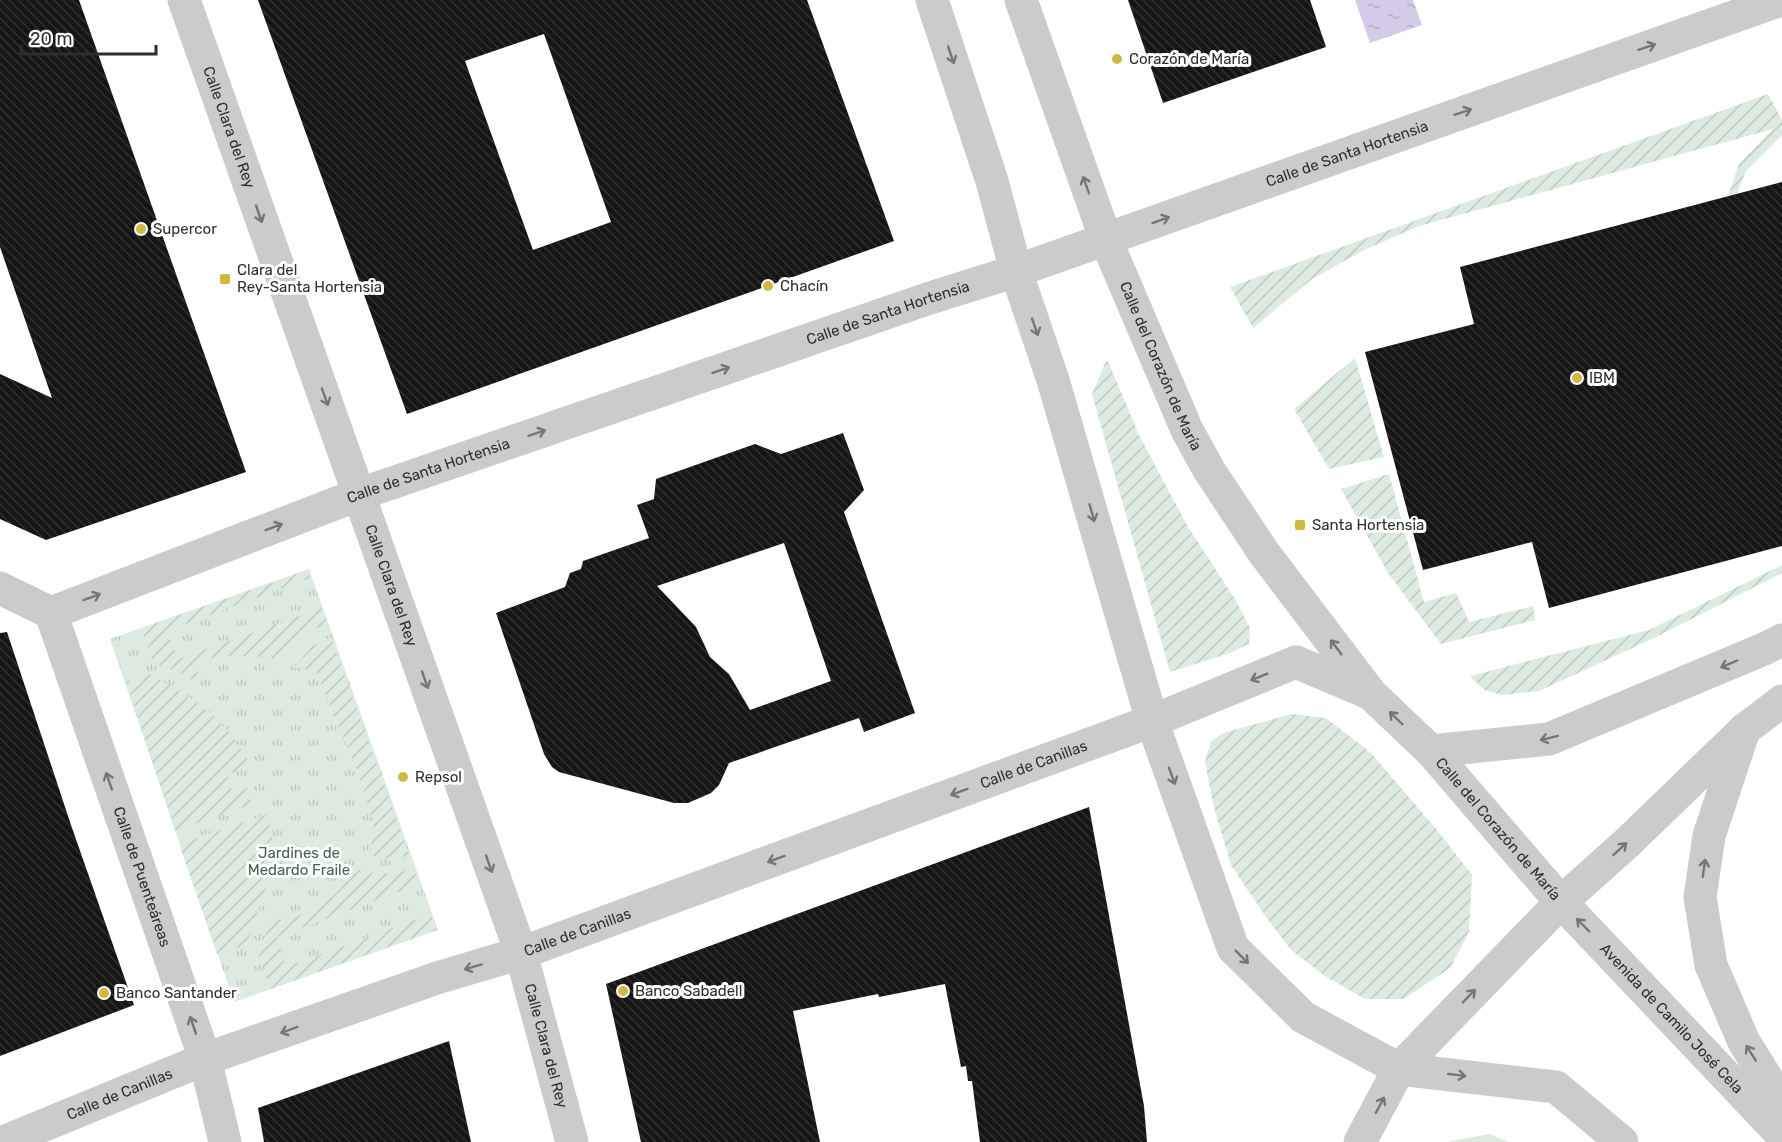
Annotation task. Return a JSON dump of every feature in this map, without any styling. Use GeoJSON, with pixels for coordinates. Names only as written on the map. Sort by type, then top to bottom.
{"type":"FeatureCollection","features":[{"type":"Feature","properties":{"kind":"street","name":"Calle Clara del Rey"},"geometry":{"type":"LineString","coordinates":[[184,0],[521,953],[572,1142]]}},
{"type":"Feature","properties":{"kind":"street"},"geometry":{"type":"LineString","coordinates":[[932,0],[992,181],[1016,272],[1053,380],[1152,721],[1233,948],[1303,1017],[1399,1069],[1556,1087],[1622,1142]]}},
{"type":"Feature","properties":{"kind":"street","name":"Calle del Corazón de María"},"geometry":{"type":"LineString","coordinates":[[1021,0],[1106,240],[1187,430],[1209,470],[1264,553],[1371,694],[1431,751],[1561,902],[1399,1069],[1360,1142]]}},
{"type":"Feature","properties":{"kind":"street","name":"Calle de Santa Hortensia"},"geometry":{"type":"LineString","coordinates":[[51,613],[360,494],[919,301],[1016,272],[1781,0]]}},
{"type":"Feature","properties":{"kind":"street"},"geometry":{"type":"LineString","coordinates":[[0,588],[51,613]]}},
{"type":"Feature","properties":{"kind":"street","name":"Calle de Puenteáreas"},"geometry":{"type":"LineString","coordinates":[[51,613],[205,1059],[225,1142]]}},
{"type":"Feature","properties":{"kind":"street"},"geometry":{"type":"LineString","coordinates":[[1431,751],[1549,740],[1782,640]]}},
{"type":"Feature","properties":{"kind":"street","name":"Calle del Corazón de María"},"geometry":{"type":"LineString","coordinates":[[1152,721],[1296,662],[1371,694]]}},
{"type":"Feature","properties":{"kind":"street"},"geometry":{"type":"LineString","coordinates":[[1561,902],[1628,842],[1744,730],[1782,701]]}},
{"type":"Feature","properties":{"kind":"street","name":"Calle de Canillas"},"geometry":{"type":"LineString","coordinates":[[3,1142],[205,1059],[437,978],[521,953],[1152,721]]}},
{"type":"Feature","properties":{"kind":"street"},"geometry":{"type":"LineString","coordinates":[[1744,730],[1708,836],[1700,897],[1711,965],[1744,1042],[1782,1103]]}},
{"type":"Feature","properties":{"kind":"street","name":"Avenida de Camilo José Cela"},"geometry":{"type":"LineString","coordinates":[[1561,902],[1782,1135]]}},
{"type":"Feature","properties":{"kind":"green space"},"geometry":{"type":"Polygon","coordinates":[[[1768,94],[1782,120],[1782,135],[1746,171],[1737,194],[1728,196],[1739,164],[1773,129],[1419,226],[1364,250],[1312,279],[1253,328],[1230,287],[1768,94]]]}},
{"type":"Feature","properties":{"kind":"green space"},"geometry":{"type":"Polygon","coordinates":[[[1355,358],[1384,457],[1329,469],[1294,409],[1355,358]]]}},
{"type":"Feature","properties":{"kind":"green space"},"geometry":{"type":"Polygon","coordinates":[[[1107,359],[1140,437],[1188,527],[1235,599],[1250,628],[1249,644],[1230,653],[1170,672],[1092,394],[1107,359]]]}},
{"type":"Feature","properties":{"kind":"green space"},"geometry":{"type":"Polygon","coordinates":[[[1389,474],[1424,602],[1456,593],[1469,622],[1533,606],[1535,620],[1441,644],[1388,573],[1341,489],[1389,474]]]}},
{"type":"Feature","properties":{"kind":"green space"},"geometry":{"type":"Polygon","coordinates":[[[1782,565],[1782,573],[1652,639],[1539,691],[1502,695],[1484,690],[1470,676],[1649,630],[1782,565]]]}},
{"type":"Feature","properties":{"kind":"green space","name":"Jardines de Medardo Fraile"},"geometry":{"type":"Polygon","coordinates":[[[309,569],[438,930],[234,1002],[110,639],[309,569]]]}},
{"type":"Feature","properties":{"kind":"green space"},"geometry":{"type":"Polygon","coordinates":[[[308,570],[310,578],[166,631],[178,659],[322,608],[327,623],[308,632],[280,660],[235,656],[212,658],[205,662],[195,681],[153,663],[141,628],[308,570]]]}},
{"type":"Feature","properties":{"kind":"green space"},"geometry":{"type":"Polygon","coordinates":[[[331,637],[410,856],[382,859],[370,855],[374,825],[358,773],[316,671],[294,667],[314,645],[331,637]]]}},
{"type":"Feature","properties":{"kind":"green space"},"geometry":{"type":"Polygon","coordinates":[[[149,674],[195,701],[231,734],[251,766],[227,775],[233,794],[247,788],[252,804],[175,831],[126,682],[149,674]]]}},
{"type":"Feature","properties":{"kind":"green space"},"geometry":{"type":"Polygon","coordinates":[[[1292,714],[1326,718],[1370,752],[1438,831],[1472,875],[1469,932],[1450,968],[1404,999],[1365,999],[1325,976],[1291,950],[1231,865],[1214,808],[1205,762],[1211,741],[1226,732],[1292,714]]]}},
{"type":"Feature","properties":{"kind":"green space"},"geometry":{"type":"Polygon","coordinates":[[[268,814],[273,842],[272,865],[249,937],[246,945],[217,954],[179,844],[268,814]]]}},
{"type":"Feature","properties":{"kind":"green space"},"geometry":{"type":"Polygon","coordinates":[[[354,869],[380,874],[414,870],[419,884],[277,937],[286,967],[431,914],[437,930],[270,989],[257,952],[272,921],[297,916],[320,906],[339,891],[354,869]]]}},
{"type":"Feature","properties":{"kind":"green space"},"geometry":{"type":"Polygon","coordinates":[[[1490,1134],[1509,1142],[1450,1142],[1451,1141],[1490,1134]]]}},
{"type":"Feature","properties":{"kind":"water"},"geometry":{"type":"Polygon","coordinates":[[[1355,0],[1413,0],[1422,25],[1370,43],[1355,0]]]}},
{"type":"Feature","properties":{"kind":"building"},"geometry":{"type":"Polygon","coordinates":[[[0,0],[79,0],[246,472],[46,540],[0,519],[0,374],[52,398],[0,247],[0,0]]]}},
{"type":"Feature","properties":{"kind":"building"},"geometry":{"type":"Polygon","coordinates":[[[258,0],[807,0],[894,241],[407,414],[258,0]],[[544,34],[465,61],[533,250],[611,222],[544,34]]]}},
{"type":"Feature","properties":{"kind":"building"},"geometry":{"type":"Polygon","coordinates":[[[1128,0],[1310,0],[1326,47],[1163,103],[1128,0]]]}},
{"type":"Feature","properties":{"kind":"building","name":"IBM"},"geometry":{"type":"Polygon","coordinates":[[[1782,182],[1782,546],[1549,608],[1532,542],[1423,570],[1365,352],[1474,324],[1460,267],[1782,182]]]}},
{"type":"Feature","properties":{"kind":"building"},"geometry":{"type":"Polygon","coordinates":[[[843,433],[864,490],[844,512],[915,713],[864,732],[859,718],[729,763],[719,785],[711,793],[688,803],[674,803],[559,772],[552,767],[544,754],[496,613],[565,587],[570,573],[581,569],[583,561],[649,538],[637,505],[654,499],[656,479],[755,444],[781,454],[843,433]],[[784,543],[657,586],[696,627],[710,657],[729,674],[750,710],[831,681],[784,543]]]}},
{"type":"Feature","properties":{"kind":"building"},"geometry":{"type":"Polygon","coordinates":[[[7,632],[134,1005],[0,1056],[0,633],[7,632]]]}},
{"type":"Feature","properties":{"kind":"building"},"geometry":{"type":"Polygon","coordinates":[[[1089,807],[1144,1106],[1147,1142],[980,1142],[972,1081],[968,1081],[966,1066],[961,1067],[945,984],[879,997],[878,994],[793,1011],[820,1142],[641,1142],[606,984],[1089,807]]]}},
{"type":"Feature","properties":{"kind":"building"},"geometry":{"type":"Polygon","coordinates":[[[449,1041],[471,1142],[264,1142],[258,1108],[449,1041]]]}},
{"type":"Feature","properties":{"kind":"place","name":"Corazón de María"},"geometry":{"type":"Point","coordinates":[1117,59]}},
{"type":"Feature","properties":{"kind":"place","name":"Supercor"},"geometry":{"type":"Point","coordinates":[141,229]}},
{"type":"Feature","properties":{"kind":"place","name":"Clara del Rey-Santa Hortensia"},"geometry":{"type":"Point","coordinates":[225,279]}},
{"type":"Feature","properties":{"kind":"place","name":"Chacín"},"geometry":{"type":"Point","coordinates":[768,286]}},
{"type":"Feature","properties":{"kind":"place","name":"IBM"},"geometry":{"type":"Point","coordinates":[1577,378]}},
{"type":"Feature","properties":{"kind":"place","name":"Santa Hortensia"},"geometry":{"type":"Point","coordinates":[1300,525]}},
{"type":"Feature","properties":{"kind":"place","name":"Repsol"},"geometry":{"type":"Point","coordinates":[403,777]}},
{"type":"Feature","properties":{"kind":"place","name":"Banco Sabadell"},"geometry":{"type":"Point","coordinates":[623,991]}},
{"type":"Feature","properties":{"kind":"place","name":"Banco Santander"},"geometry":{"type":"Point","coordinates":[104,993]}}]}
